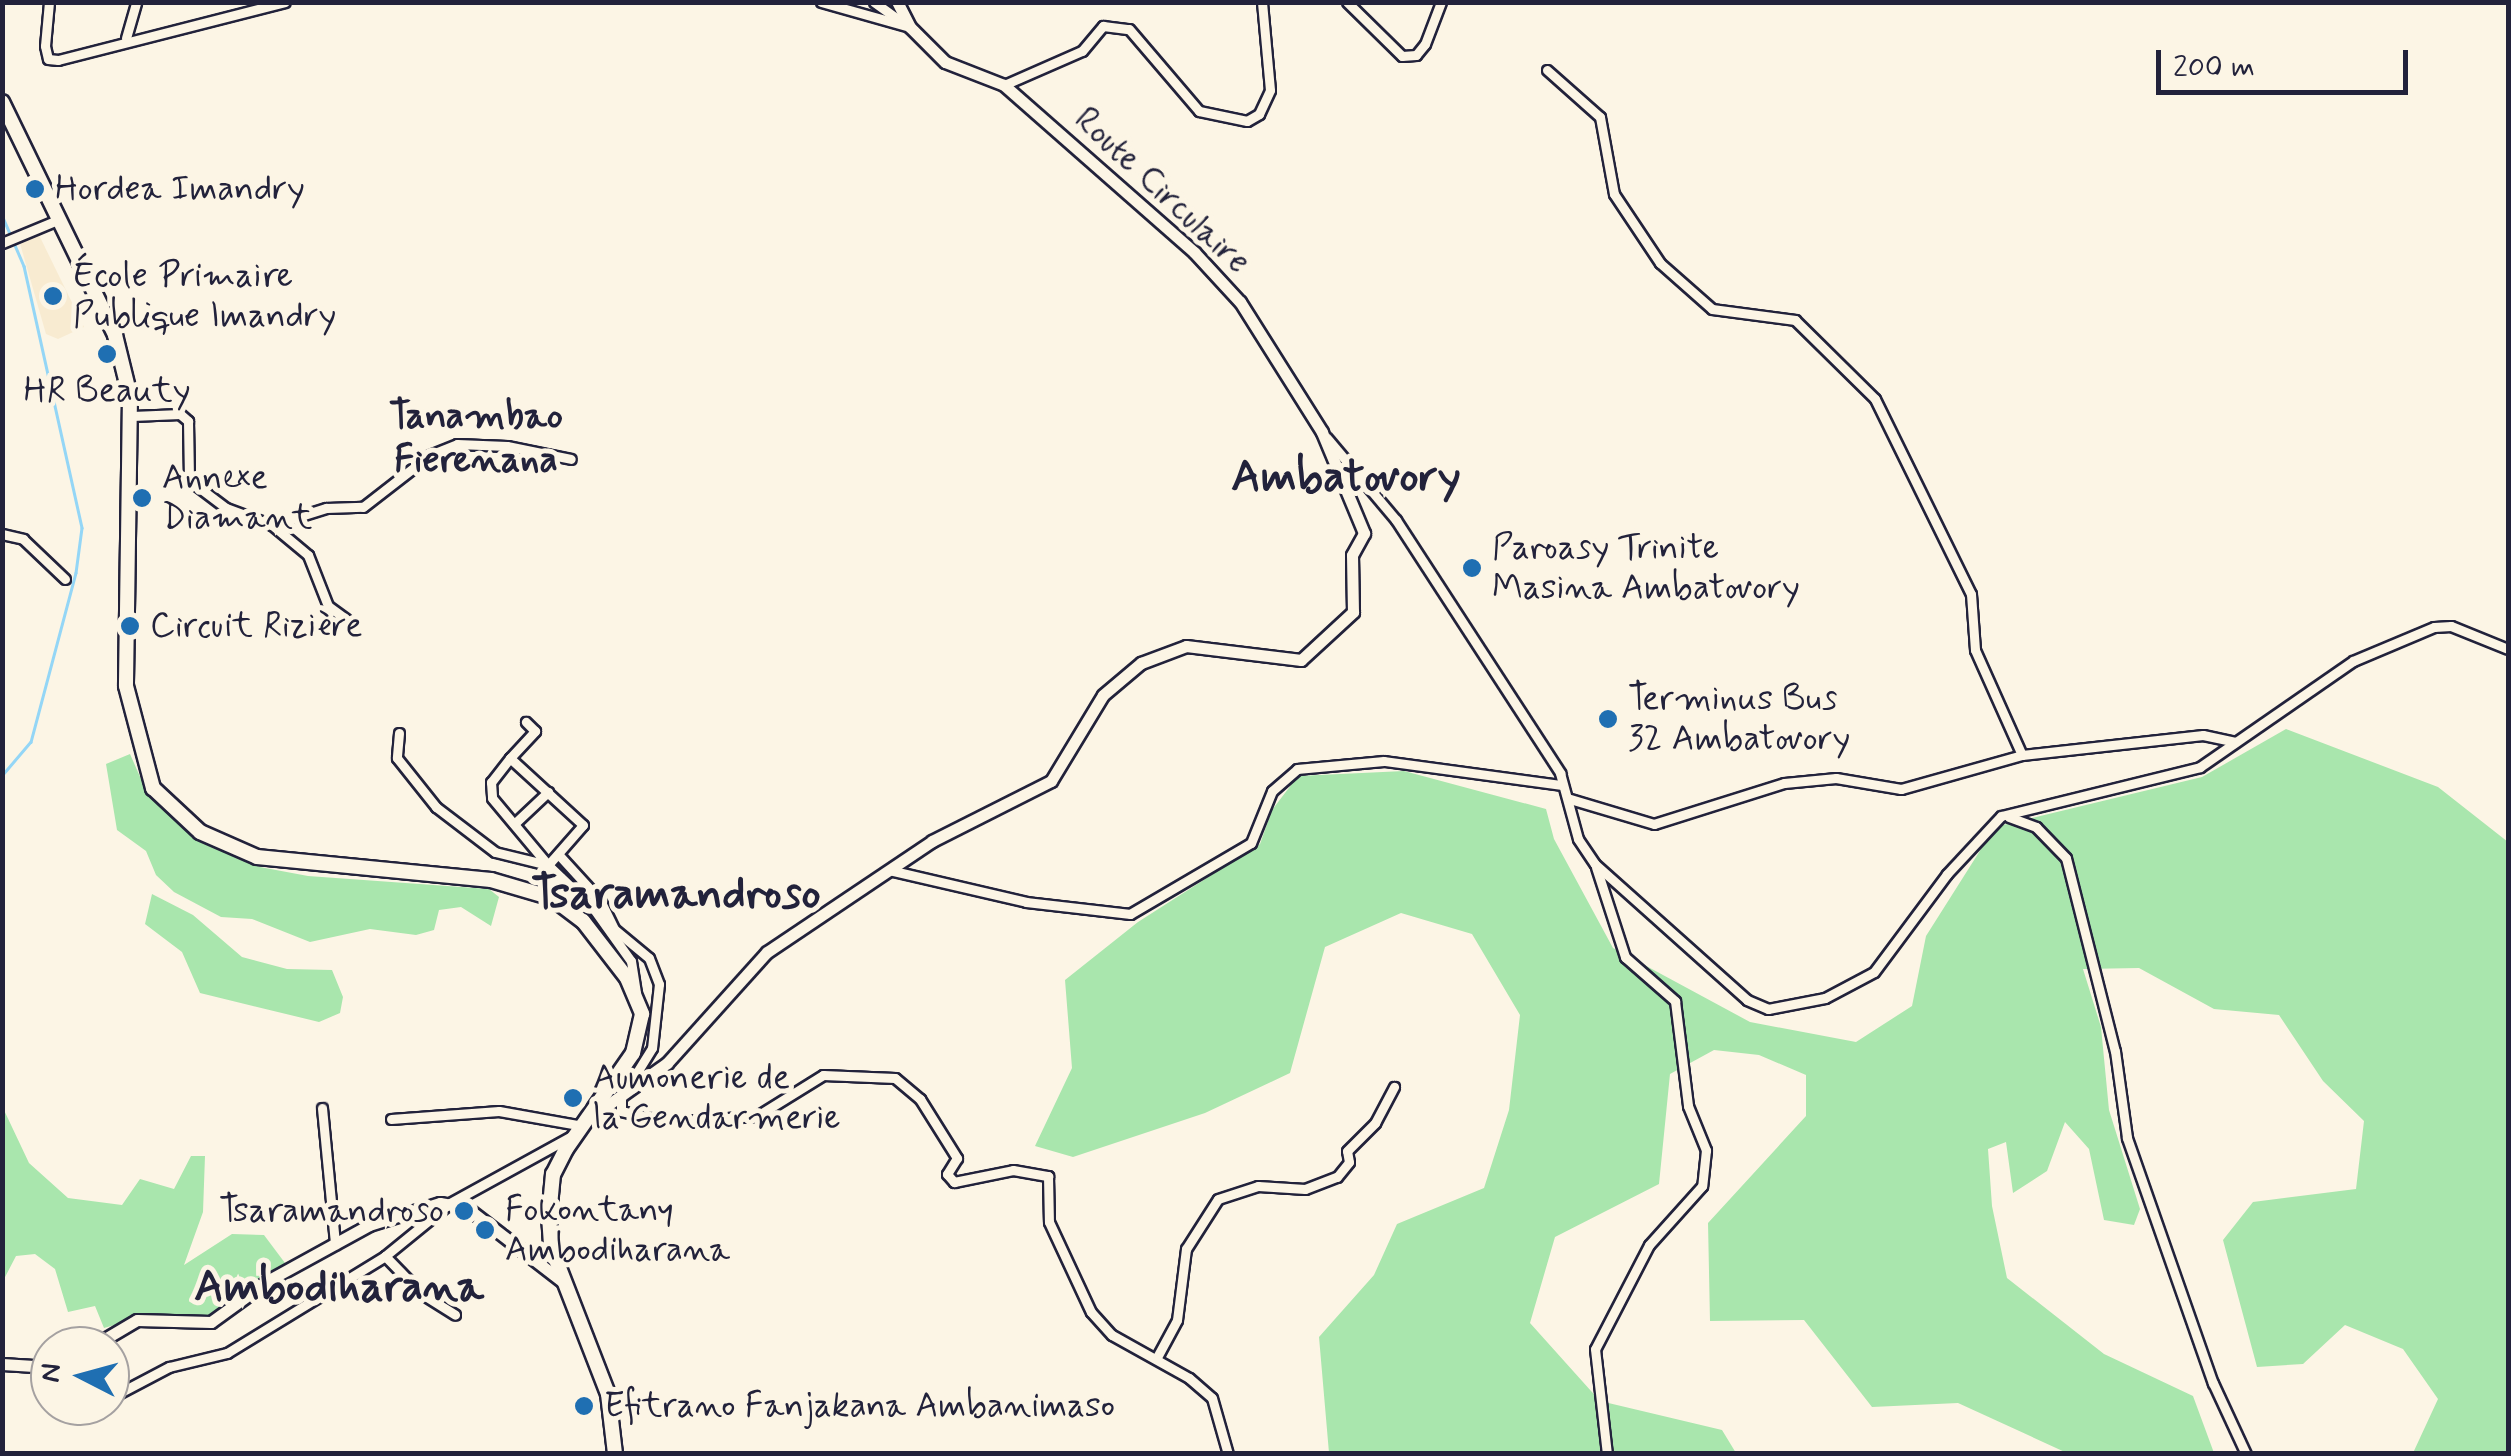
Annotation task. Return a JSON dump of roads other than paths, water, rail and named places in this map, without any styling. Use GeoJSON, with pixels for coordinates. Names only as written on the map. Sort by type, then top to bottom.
{"type":"FeatureCollection","features":[{"type":"Feature","properties":{"kind":"main road"},"geometry":{"type":"LineString","coordinates":[[2,102],[115,335],[132,416],[126,639],[129,715],[140,757],[154,788],[200,832],[287,863],[458,876],[552,898],[602,943],[636,998],[642,1014],[633,1053],[616,1095],[579,1131],[553,1174],[550,1198],[551,1247],[596,1354],[615,1454]]}},
{"type":"Feature","properties":{"kind":"street"},"geometry":{"type":"LineString","coordinates":[[49,2],[48,59],[286,2]]}},
{"type":"Feature","properties":{"kind":"street"},"geometry":{"type":"LineString","coordinates":[[126,38],[136,2]]}},
{"type":"Feature","properties":{"kind":"street"},"geometry":{"type":"LineString","coordinates":[[821,2],[910,27]]}},
{"type":"Feature","properties":{"kind":"street"},"geometry":{"type":"LineString","coordinates":[[874,2],[910,27]]}},
{"type":"Feature","properties":{"kind":"street","name":"Route Circulaire"},"geometry":{"type":"LineString","coordinates":[[889,870],[976,816],[1051,781],[1103,695],[1142,663],[1186,646],[1301,660],[1353,612],[1352,555],[1364,533],[1322,432],[1240,302],[1194,252],[1004,85],[956,71],[910,27],[897,2]]}},
{"type":"Feature","properties":{"kind":"street"},"geometry":{"type":"LineString","coordinates":[[1004,85],[1082,51],[1104,26],[1129,28],[1199,112],[1247,120],[1260,114],[1270,90],[1262,2]]}},
{"type":"Feature","properties":{"kind":"street"},"geometry":{"type":"LineString","coordinates":[[1347,2],[1402,56],[1416,55],[1425,44],[1441,2]]}},
{"type":"Feature","properties":{"kind":"street"},"geometry":{"type":"LineString","coordinates":[[1547,70],[1600,117],[1614,194],[1660,263],[1726,315],[1795,320],[1876,399],[1971,594],[1975,650],[2022,756]]}},
{"type":"Feature","properties":{"kind":"street"},"geometry":{"type":"LineString","coordinates":[[8,240],[60,219]]}},
{"type":"Feature","properties":{"kind":"street"},"geometry":{"type":"LineString","coordinates":[[132,416],[180,414],[188,421],[189,480],[226,508],[272,525],[308,556],[328,606],[346,619]]}},
{"type":"Feature","properties":{"kind":"street"},"geometry":{"type":"LineString","coordinates":[[1322,432],[1396,520],[1560,773],[1560,785],[1570,799],[1578,839],[1596,864],[1746,1000],[1780,1008],[1852,988],[1874,972],[1947,874],[2001,816],[2200,767],[2397,639],[2451,626],[2508,649]]}},
{"type":"Feature","properties":{"kind":"street"},"geometry":{"type":"LineString","coordinates":[[272,525],[326,508],[364,507],[430,455],[457,444],[508,446],[571,459]]}},
{"type":"Feature","properties":{"kind":"street"},"geometry":{"type":"LineString","coordinates":[[2,534],[23,539],[64,579]]}},
{"type":"Feature","properties":{"kind":"street"},"geometry":{"type":"LineString","coordinates":[[526,722],[535,730],[510,758],[489,792],[548,865],[592,908],[631,961],[636,998]]}},
{"type":"Feature","properties":{"kind":"street"},"geometry":{"type":"LineString","coordinates":[[398,733],[398,758],[436,807],[495,852],[548,865]]}},
{"type":"Feature","properties":{"kind":"street"},"geometry":{"type":"LineString","coordinates":[[1570,799],[1654,824],[1784,783],[1836,778],[1901,788],[2022,756],[2202,735],[2236,742]]}},
{"type":"Feature","properties":{"kind":"street"},"geometry":{"type":"LineString","coordinates":[[510,758],[583,825],[548,865]]}},
{"type":"Feature","properties":{"kind":"street"},"geometry":{"type":"LineString","coordinates":[[616,1095],[686,1044],[767,952],[889,870],[1010,899],[1130,914],[1251,842],[1272,791],[1297,769],[1384,761],[1560,785]]}},
{"type":"Feature","properties":{"kind":"street"},"geometry":{"type":"LineString","coordinates":[[514,824],[548,792]]}},
{"type":"Feature","properties":{"kind":"street"},"geometry":{"type":"LineString","coordinates":[[2001,816],[2036,827],[2066,858],[2115,1050],[2126,1138],[2213,1383],[2246,1454]]}},
{"type":"Feature","properties":{"kind":"street"},"geometry":{"type":"LineString","coordinates":[[558,854],[600,900],[614,929],[649,958],[659,984],[652,1048],[616,1095]]}},
{"type":"Feature","properties":{"kind":"street"},"geometry":{"type":"LineString","coordinates":[[1596,864],[1625,957],[1675,1001],[1688,1106],[1706,1150],[1702,1186],[1648,1246],[1594,1349],[1606,1454]]}},
{"type":"Feature","properties":{"kind":"street"},"geometry":{"type":"LineString","coordinates":[[616,1095],[621,1110],[691,1121],[757,1116],[824,1075],[895,1078],[920,1099],[957,1158],[947,1174],[954,1182],[1013,1170],[1048,1176],[1049,1222],[1091,1312],[1112,1335],[1156,1359],[1212,1398],[1228,1454]]}},
{"type":"Feature","properties":{"kind":"street"},"geometry":{"type":"LineString","coordinates":[[1156,1359],[1177,1320],[1186,1248],[1218,1200],[1258,1186],[1305,1189],[1337,1177],[1349,1162],[1347,1151],[1375,1123],[1394,1087]]}},
{"type":"Feature","properties":{"kind":"street"},"geometry":{"type":"LineString","coordinates":[[322,1108],[335,1244]]}},
{"type":"Feature","properties":{"kind":"street"},"geometry":{"type":"LineString","coordinates":[[390,1119],[498,1111],[579,1131]]}},
{"type":"Feature","properties":{"kind":"street"},"geometry":{"type":"LineString","coordinates":[[130,1387],[169,1366],[227,1352],[385,1256],[450,1203],[579,1131]]}},
{"type":"Feature","properties":{"kind":"street"},"geometry":{"type":"LineString","coordinates":[[127,1326],[137,1320],[211,1322],[335,1244],[390,1217],[450,1203],[466,1208],[563,1282]]}},
{"type":"Feature","properties":{"kind":"street"},"geometry":{"type":"LineString","coordinates":[[385,1256],[422,1294],[456,1315]]}},
{"type":"Feature","properties":{"kind":"street"},"geometry":{"type":"LineString","coordinates":[[2,1364],[30,1366]]}},
{"type":"Feature","properties":{"kind":"waterway"},"geometry":{"type":"LineString","coordinates":[[2,215],[24,266],[82,528],[76,573],[31,742],[2,776]]}},
{"type":"Feature","properties":{"kind":"place","name":"Hordea Imandry"},"geometry":{"type":"Point","coordinates":[35,189]}},
{"type":"Feature","properties":{"kind":"place","name":"École Primaire Publique Imandry"},"geometry":{"type":"Point","coordinates":[53,296]}},
{"type":"Feature","properties":{"kind":"place","name":"HR Beauty"},"geometry":{"type":"Point","coordinates":[107,354]}},
{"type":"Feature","properties":{"kind":"place","name":"Annexe Diamant"},"geometry":{"type":"Point","coordinates":[142,498]}},
{"type":"Feature","properties":{"kind":"place","name":"Paroasy Trinite Masina Ambatovory"},"geometry":{"type":"Point","coordinates":[1472,568]}},
{"type":"Feature","properties":{"kind":"place","name":"Circuit Rizière"},"geometry":{"type":"Point","coordinates":[130,626]}},
{"type":"Feature","properties":{"kind":"place","name":"Terminus Bus 32 Ambatovory"},"geometry":{"type":"Point","coordinates":[1608,719]}},
{"type":"Feature","properties":{"kind":"place","name":"Aumonerie de la Gendarmerie"},"geometry":{"type":"Point","coordinates":[573,1098]}},
{"type":"Feature","properties":{"kind":"place","name":"Tsaramandroso"},"geometry":{"type":"Point","coordinates":[464,1211]}},
{"type":"Feature","properties":{"kind":"place","name":"Fokontany Ambodiharana"},"geometry":{"type":"Point","coordinates":[485,1230]}},
{"type":"Feature","properties":{"kind":"place","name":"Efitrano Fanjakana Ambanimaso"},"geometry":{"type":"Point","coordinates":[584,1406]}},
{"type":"Feature","properties":{"kind":"district","name":"Tanambao Fierenana"},"geometry":{"type":"Point","coordinates":[476,439]}},
{"type":"Feature","properties":{"kind":"district","name":"Ambatovory"},"geometry":{"type":"Point","coordinates":[1346,478]}},
{"type":"Feature","properties":{"kind":"district","name":"Tsaramandroso"},"geometry":{"type":"Point","coordinates":[676,895]}},
{"type":"Feature","properties":{"kind":"district","name":"Ambodiharana"},"geometry":{"type":"Point","coordinates":[339,1288]}}]}
